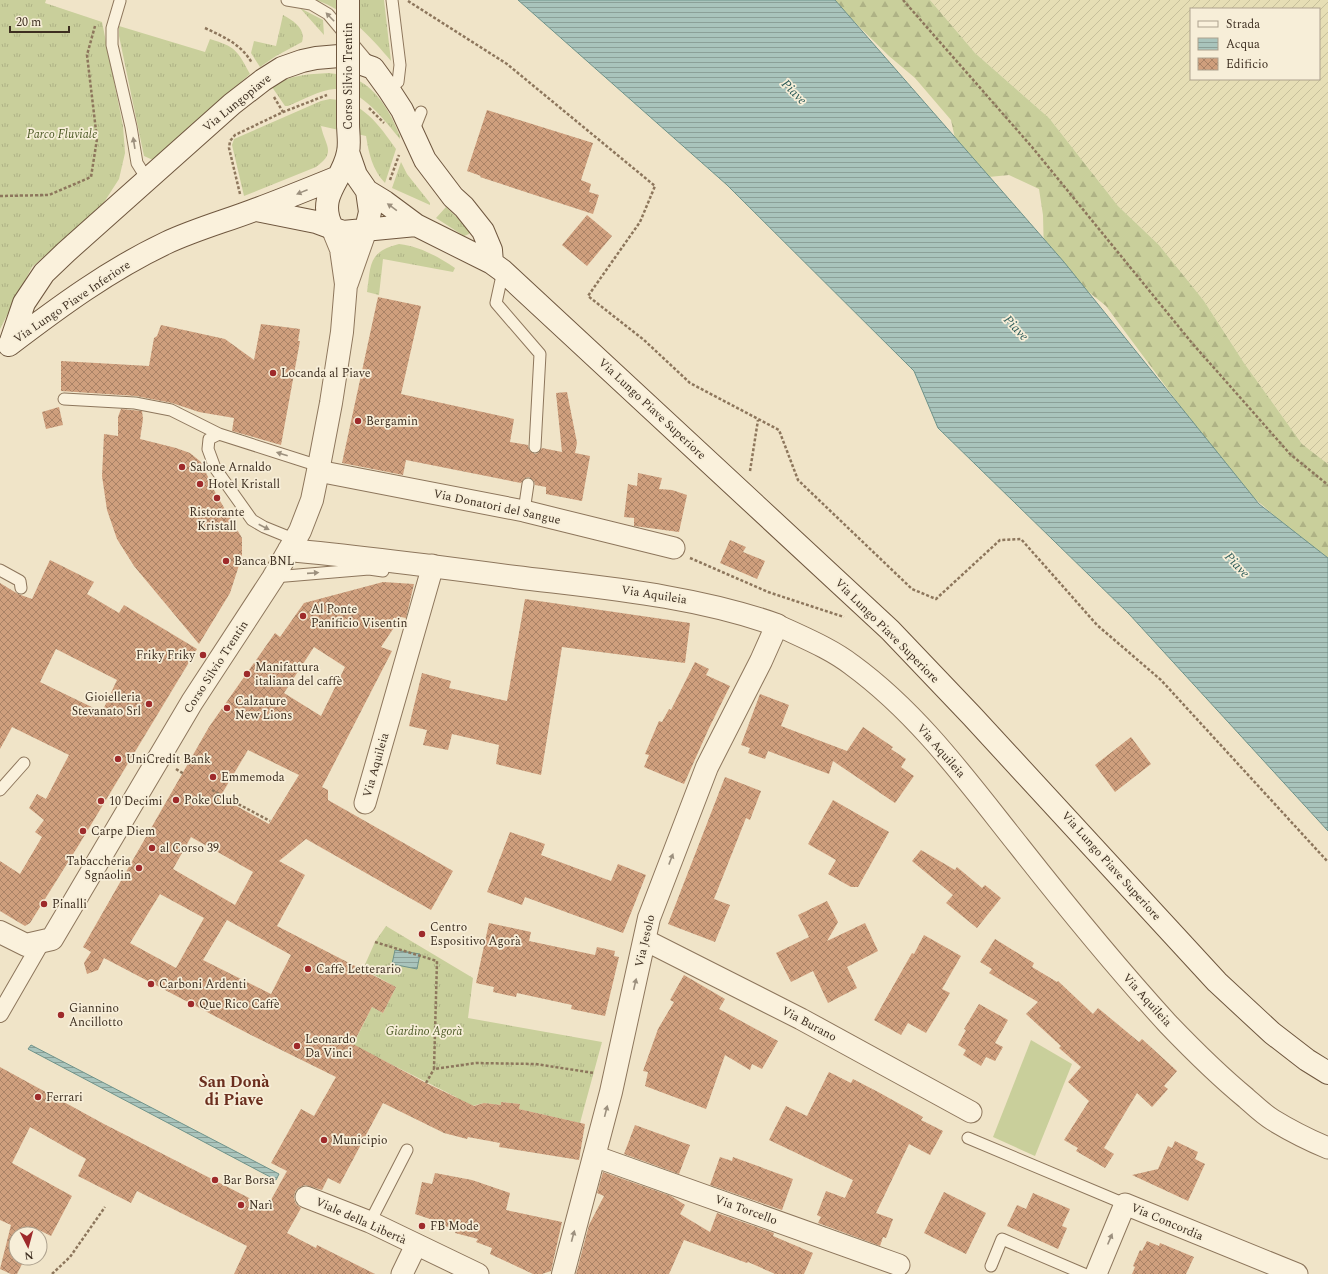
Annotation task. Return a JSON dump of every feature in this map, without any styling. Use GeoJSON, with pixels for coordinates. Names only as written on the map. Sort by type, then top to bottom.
{"type":"FeatureCollection","features":[{"type":"Feature","properties":{"kind":"main road","name":"Corso Silvio Trentin"},"geometry":{"type":"LineString","coordinates":[[346,284],[366,230],[370,212],[367,191],[356,175],[348,152],[348,0]]}},
{"type":"Feature","properties":{"kind":"main road","name":"Via Lungopiave"},"geometry":{"type":"LineString","coordinates":[[5,348],[24,303],[44,272],[232,104],[263,80],[282,68],[316,58],[339,56],[373,68]]}},
{"type":"Feature","properties":{"kind":"main road"},"geometry":{"type":"LineString","coordinates":[[373,68],[390,90],[402,110],[425,160],[437,177],[483,231],[498,267]]}},
{"type":"Feature","properties":{"kind":"main road","name":"Corso Silvio Trentin"},"geometry":{"type":"LineString","coordinates":[[41,943],[52,939],[60,928],[192,702],[274,577],[292,545],[312,500],[319,469],[338,359],[346,284],[341,249],[326,212],[327,198],[338,177],[348,152]]}},
{"type":"Feature","properties":{"kind":"main road","name":"Via Lungo Piave Inferiore"},"geometry":{"type":"LineString","coordinates":[[5,348],[79,294],[136,258],[248,203],[338,177]]}},
{"type":"Feature","properties":{"kind":"main road","name":"Via Lungo Piave Superiore"},"geometry":{"type":"LineString","coordinates":[[367,191],[385,202],[416,225],[498,267],[890,630],[972,716],[1217,982],[1272,1033],[1307,1060],[1328,1073]]}},
{"type":"Feature","properties":{"kind":"main road","name":"Via Lungo Piave Inferiore"},"geometry":{"type":"LineString","coordinates":[[248,203],[332,227]]}},
{"type":"Feature","properties":{"kind":"main road"},"geometry":{"type":"LineString","coordinates":[[332,227],[343,232],[353,232],[416,225]]}},
{"type":"Feature","properties":{"kind":"main road"},"geometry":{"type":"LineString","coordinates":[[466,250],[476,245],[483,231]]}},
{"type":"Feature","properties":{"kind":"main road","name":"Via Aquileia"},"geometry":{"type":"LineString","coordinates":[[292,545],[431,571],[681,599],[754,617],[777,625]]}},
{"type":"Feature","properties":{"kind":"main road","name":"Via Jesolo"},"geometry":{"type":"LineString","coordinates":[[563,1274],[614,1077],[649,918],[707,767],[777,625]]}},
{"type":"Feature","properties":{"kind":"main road"},"geometry":{"type":"LineString","coordinates":[[0,932],[26,945],[41,943]]}},
{"type":"Feature","properties":{"kind":"street","name":"Via Donatori del Sangue"},"geometry":{"type":"LineString","coordinates":[[319,469],[524,511],[674,548]]}},
{"type":"Feature","properties":{"kind":"street","name":"Via Aquileia"},"geometry":{"type":"LineString","coordinates":[[365,803],[431,571]]}},
{"type":"Feature","properties":{"kind":"street","name":"Via Aquileia"},"geometry":{"type":"LineString","coordinates":[[777,625],[852,664],[891,697],[924,729],[948,757],[1066,907],[1136,989],[1193,1050],[1230,1085],[1271,1120],[1328,1148]]}},
{"type":"Feature","properties":{"kind":"street","name":"Via Burano"},"geometry":{"type":"LineString","coordinates":[[644,940],[802,1019],[971,1112]]}},
{"type":"Feature","properties":{"kind":"street","name":"Corso Silvio Trentin"},"geometry":{"type":"LineString","coordinates":[[0,1014],[41,943]]}},
{"type":"Feature","properties":{"kind":"street","name":"Via Torcello"},"geometry":{"type":"LineString","coordinates":[[594,1156],[899,1265]]}},
{"type":"Feature","properties":{"kind":"street","name":"Viale della Libertà"},"geometry":{"type":"LineString","coordinates":[[306,1197],[370,1222],[478,1274]]}},
{"type":"Feature","properties":{"kind":"street","name":"Via Concordia"},"geometry":{"type":"LineString","coordinates":[[1096,1274],[1125,1204],[1296,1274]]}},
{"type":"Feature","properties":{"kind":"street","name":"Viale della Libertà"},"geometry":{"type":"LineString","coordinates":[[402,1274],[416,1245]]}},
{"type":"Feature","properties":{"kind":"lane"},"geometry":{"type":"LineString","coordinates":[[287,0],[311,4],[328,14],[373,68]]}},
{"type":"Feature","properties":{"kind":"lane"},"geometry":{"type":"LineString","coordinates":[[390,90],[398,82],[400,65],[392,0]]}},
{"type":"Feature","properties":{"kind":"lane"},"geometry":{"type":"LineString","coordinates":[[120,1],[112,28],[112,45],[131,127],[137,163],[147,179]]}},
{"type":"Feature","properties":{"kind":"lane"},"geometry":{"type":"LineString","coordinates":[[412,132],[421,112]]}},
{"type":"Feature","properties":{"kind":"lane"},"geometry":{"type":"LineString","coordinates":[[498,267],[496,303],[540,354],[535,447]]}},
{"type":"Feature","properties":{"kind":"lane"},"geometry":{"type":"LineString","coordinates":[[64,399],[136,403],[172,410],[219,434],[319,469]]}},
{"type":"Feature","properties":{"kind":"lane"},"geometry":{"type":"LineString","coordinates":[[219,434],[209,439],[208,449],[215,468],[252,520],[292,545]]}},
{"type":"Feature","properties":{"kind":"lane"},"geometry":{"type":"LineString","coordinates":[[524,511],[528,484]]}},
{"type":"Feature","properties":{"kind":"lane"},"geometry":{"type":"LineString","coordinates":[[274,577],[369,569],[431,571]]}},
{"type":"Feature","properties":{"kind":"lane"},"geometry":{"type":"LineString","coordinates":[[0,570],[20,581],[21,588]]}},
{"type":"Feature","properties":{"kind":"lane"},"geometry":{"type":"LineString","coordinates":[[0,790],[24,763]]}},
{"type":"Feature","properties":{"kind":"lane"},"geometry":{"type":"LineString","coordinates":[[968,1138],[1125,1204]]}},
{"type":"Feature","properties":{"kind":"lane"},"geometry":{"type":"LineString","coordinates":[[370,1222],[408,1150]]}},
{"type":"Feature","properties":{"kind":"lane"},"geometry":{"type":"LineString","coordinates":[[991,1266],[1002,1238],[1084,1274]]}},
{"type":"Feature","properties":{"kind":"path"},"geometry":{"type":"LineString","coordinates":[[406,0],[507,64],[655,186],[640,222],[588,296],[644,340],[690,384],[779,430],[798,480],[912,589],[936,599],[1000,540],[1022,539],[1097,626],[1161,680],[1328,862]]}},
{"type":"Feature","properties":{"kind":"path"},"geometry":{"type":"LineString","coordinates":[[903,0],[1032,146],[1192,343],[1290,454],[1328,485]]}},
{"type":"Feature","properties":{"kind":"path"},"geometry":{"type":"LineString","coordinates":[[0,196],[50,195],[91,177],[96,139],[87,55],[98,19]]}},
{"type":"Feature","properties":{"kind":"path"},"geometry":{"type":"LineString","coordinates":[[205,28],[230,40],[242,49],[254,65]]}},
{"type":"Feature","properties":{"kind":"path"},"geometry":{"type":"LineString","coordinates":[[248,203],[229,148],[230,141],[235,135],[283,112],[272,95]]}},
{"type":"Feature","properties":{"kind":"path"},"geometry":{"type":"LineString","coordinates":[[389,182],[400,151]]}},
{"type":"Feature","properties":{"kind":"path"},"geometry":{"type":"LineString","coordinates":[[742,492],[751,469],[758,420]]}},
{"type":"Feature","properties":{"kind":"path"},"geometry":{"type":"LineString","coordinates":[[674,548],[692,559],[768,592],[849,619]]}},
{"type":"Feature","properties":{"kind":"path"},"geometry":{"type":"LineString","coordinates":[[212,790],[270,821]]}},
{"type":"Feature","properties":{"kind":"path"},"geometry":{"type":"LineString","coordinates":[[375,942],[437,961],[434,1069],[426,1084]]}},
{"type":"Feature","properties":{"kind":"path"},"geometry":{"type":"LineString","coordinates":[[434,1069],[476,1063],[535,1064],[614,1077]]}},
{"type":"Feature","properties":{"kind":"path"},"geometry":{"type":"LineString","coordinates":[[52,1274],[70,1257],[105,1207]]}},
{"type":"Feature","properties":{"kind":"shaded area"},"geometry":{"type":"Polygon","coordinates":[[[930,0],[1328,0],[1328,464],[1302,444],[1244,363],[1204,301],[1159,245],[1118,206],[1049,118],[975,53],[930,0]]]}},
{"type":"Feature","properties":{"kind":"green space","name":"Parco Fluviale"},"geometry":{"type":"Polygon","coordinates":[[[0,0],[46,0],[45,3],[102,22],[123,126],[125,153],[119,179],[101,207],[32,267],[0,329],[0,0]]]}},
{"type":"Feature","properties":{"kind":"green space"},"geometry":{"type":"Polygon","coordinates":[[[316,0],[384,0],[391,61],[357,25],[337,10],[316,0]]]}},
{"type":"Feature","properties":{"kind":"green space"},"geometry":{"type":"Polygon","coordinates":[[[832,0],[930,0],[975,53],[1049,118],[1118,206],[1159,245],[1204,301],[1244,363],[1302,444],[1328,464],[1328,563],[1252,496],[1195,426],[1106,306],[1044,256],[1043,215],[1039,189],[1009,175],[989,177],[959,157],[951,120],[915,78],[889,56],[832,0]]]}},
{"type":"Feature","properties":{"kind":"green space"},"geometry":{"type":"Polygon","coordinates":[[[300,8],[323,20],[324,35],[300,8]]]}},
{"type":"Feature","properties":{"kind":"green space"},"geometry":{"type":"Polygon","coordinates":[[[283,15],[301,29],[303,37],[302,42],[276,56],[260,67],[251,53],[254,41],[276,46],[283,15]]]}},
{"type":"Feature","properties":{"kind":"green space"},"geometry":{"type":"Polygon","coordinates":[[[119,26],[205,52],[210,39],[225,44],[235,50],[250,74],[153,160],[144,156],[119,36],[119,26]]]}},
{"type":"Feature","properties":{"kind":"green space"},"geometry":{"type":"Polygon","coordinates":[[[329,73],[351,77],[368,87],[382,101],[387,109],[400,139],[372,107],[363,99],[354,94],[344,90],[329,90],[317,93],[285,106],[272,87],[292,78],[329,73]]]}},
{"type":"Feature","properties":{"kind":"green space"},"geometry":{"type":"Polygon","coordinates":[[[330,99],[352,104],[361,109],[383,131],[396,149],[385,183],[374,167],[368,149],[366,136],[321,126],[328,148],[328,153],[322,162],[316,167],[244,196],[232,145],[234,139],[321,101],[330,99]]]}},
{"type":"Feature","properties":{"kind":"green space"},"geometry":{"type":"Polygon","coordinates":[[[401,162],[407,174],[430,205],[392,188],[401,162]]]}},
{"type":"Feature","properties":{"kind":"green space"},"geometry":{"type":"Polygon","coordinates":[[[446,207],[470,230],[469,234],[464,236],[436,218],[446,207]]]}},
{"type":"Feature","properties":{"kind":"green space"},"geometry":{"type":"Polygon","coordinates":[[[399,244],[414,247],[428,253],[455,268],[453,272],[383,259],[379,295],[367,292],[369,274],[376,255],[389,247],[399,244]]]}},
{"type":"Feature","properties":{"kind":"green space","name":"Giardino Agorà"},"geometry":{"type":"Polygon","coordinates":[[[386,926],[473,978],[468,1018],[602,1042],[580,1123],[519,1109],[520,1104],[502,1102],[501,1105],[484,1103],[460,1109],[456,1097],[353,1045],[372,1007],[383,1013],[396,987],[363,969],[375,942],[386,926]]]}},
{"type":"Feature","properties":{"kind":"green space"},"geometry":{"type":"Polygon","coordinates":[[[1031,1040],[1072,1064],[1035,1156],[993,1137],[1031,1040]]]}},
{"type":"Feature","properties":{"kind":"water","name":"Piave"},"geometry":{"type":"Polygon","coordinates":[[[518,0],[835,0],[1064,262],[1259,504],[1328,558],[1328,831],[1129,614],[938,428],[914,371],[727,185],[518,0]]]}},
{"type":"Feature","properties":{"kind":"water"},"geometry":{"type":"Polygon","coordinates":[[[395,950],[420,954],[417,969],[392,964],[395,950]]]}},
{"type":"Feature","properties":{"kind":"water"},"geometry":{"type":"Polygon","coordinates":[[[31,1045],[279,1174],[276,1180],[28,1049],[31,1045]]]}},
{"type":"Feature","properties":{"kind":"building"},"geometry":{"type":"Polygon","coordinates":[[[487,110],[593,143],[581,180],[591,184],[589,192],[599,195],[593,214],[480,177],[481,176],[467,171],[487,110]]]}},
{"type":"Feature","properties":{"kind":"building"},"geometry":{"type":"Polygon","coordinates":[[[587,215],[612,236],[587,266],[562,245],[587,215]]]}},
{"type":"Feature","properties":{"kind":"building"},"geometry":{"type":"Polygon","coordinates":[[[378,297],[421,306],[401,394],[514,419],[510,442],[528,445],[529,450],[535,454],[542,448],[562,452],[556,393],[567,392],[577,443],[575,453],[590,456],[582,501],[546,494],[546,487],[535,485],[534,481],[529,477],[525,478],[521,483],[406,460],[403,475],[342,463],[378,297]]]}},
{"type":"Feature","properties":{"kind":"building"},"geometry":{"type":"Polygon","coordinates":[[[261,324],[300,329],[298,341],[300,341],[281,445],[232,431],[234,418],[199,412],[172,403],[136,396],[61,391],[61,361],[149,366],[154,338],[157,336],[161,325],[225,339],[254,360],[261,324]]]}},
{"type":"Feature","properties":{"kind":"building"},"geometry":{"type":"Polygon","coordinates":[[[59,407],[63,425],[46,429],[42,412],[59,407]]]}},
{"type":"Feature","properties":{"kind":"building"},"geometry":{"type":"Polygon","coordinates":[[[121,409],[142,411],[143,419],[140,439],[190,453],[201,462],[216,494],[242,538],[242,556],[230,593],[199,644],[134,566],[117,539],[107,510],[102,476],[104,434],[118,436],[118,417],[121,409]]]}},
{"type":"Feature","properties":{"kind":"building"},"geometry":{"type":"Polygon","coordinates":[[[638,473],[662,478],[659,489],[672,490],[687,495],[679,532],[634,526],[634,518],[624,517],[628,484],[637,486],[638,473]]]}},
{"type":"Feature","properties":{"kind":"building"},"geometry":{"type":"Polygon","coordinates":[[[730,540],[746,547],[743,552],[765,561],[757,579],[720,563],[730,540]]]}},
{"type":"Feature","properties":{"kind":"building"},"geometry":{"type":"Polygon","coordinates":[[[50,560],[94,582],[87,594],[119,613],[124,605],[197,649],[80,843],[30,923],[25,926],[0,911],[0,861],[20,874],[42,837],[35,832],[44,820],[29,808],[37,794],[46,799],[69,755],[12,727],[0,749],[0,583],[18,594],[32,599],[50,560]],[[56,649],[40,682],[102,712],[117,680],[56,649]]]}},
{"type":"Feature","properties":{"kind":"building"},"geometry":{"type":"Polygon","coordinates":[[[383,582],[414,584],[406,618],[401,617],[381,647],[392,651],[322,787],[328,790],[328,800],[453,871],[431,910],[306,839],[279,861],[305,875],[277,926],[396,987],[383,1013],[372,1007],[353,1044],[426,1083],[474,1106],[484,1103],[501,1105],[501,1102],[520,1104],[519,1109],[585,1124],[579,1160],[499,1147],[500,1143],[468,1137],[467,1139],[444,1133],[383,1103],[340,1184],[328,1178],[322,1190],[305,1185],[298,1188],[295,1192],[294,1198],[296,1204],[301,1208],[287,1233],[316,1248],[317,1245],[375,1274],[234,1274],[247,1246],[137,1191],[131,1203],[78,1176],[86,1159],[30,1127],[12,1163],[72,1196],[51,1236],[48,1234],[48,1226],[11,1226],[0,1220],[0,1067],[104,1124],[267,1207],[287,1171],[271,1163],[301,1109],[314,1116],[336,1077],[249,1034],[104,958],[98,970],[87,974],[84,963],[91,952],[83,947],[209,727],[275,633],[280,637],[304,603],[383,582]],[[314,647],[284,693],[321,716],[345,667],[314,647]],[[248,750],[220,797],[269,824],[299,775],[248,750]],[[191,837],[173,869],[235,905],[253,872],[191,837]],[[160,894],[130,943],[176,968],[204,918],[160,894]],[[227,920],[203,960],[271,994],[291,955],[227,920]]]}},
{"type":"Feature","properties":{"kind":"building"},"geometry":{"type":"Polygon","coordinates":[[[525,599],[690,623],[685,663],[562,647],[541,775],[496,764],[499,745],[452,734],[448,750],[423,745],[427,730],[409,726],[422,673],[451,681],[449,688],[507,701],[525,599]]]}},
{"type":"Feature","properties":{"kind":"building"},"geometry":{"type":"Polygon","coordinates":[[[695,662],[709,669],[706,675],[730,686],[684,784],[644,767],[649,755],[645,754],[659,721],[662,722],[669,709],[671,710],[695,662]]]}},
{"type":"Feature","properties":{"kind":"building"},"geometry":{"type":"Polygon","coordinates":[[[760,694],[789,705],[781,726],[847,751],[863,727],[893,747],[891,749],[906,759],[901,767],[914,776],[895,803],[833,761],[829,774],[768,751],[765,759],[748,753],[750,748],[741,745],[760,694]]]}},
{"type":"Feature","properties":{"kind":"building"},"geometry":{"type":"Polygon","coordinates":[[[1131,737],[1151,764],[1115,792],[1095,765],[1131,737]]]}},
{"type":"Feature","properties":{"kind":"building"},"geometry":{"type":"Polygon","coordinates":[[[725,777],[761,791],[750,820],[746,818],[714,899],[730,905],[715,942],[668,924],[725,777]]]}},
{"type":"Feature","properties":{"kind":"building"},"geometry":{"type":"Polygon","coordinates":[[[833,800],[889,832],[858,887],[851,887],[828,874],[836,860],[808,844],[833,800]]]}},
{"type":"Feature","properties":{"kind":"building"},"geometry":{"type":"Polygon","coordinates":[[[510,832],[545,844],[541,855],[611,881],[618,864],[646,875],[623,933],[525,897],[522,905],[487,892],[510,832]]]}},
{"type":"Feature","properties":{"kind":"building"},"geometry":{"type":"Polygon","coordinates":[[[921,850],[955,870],[957,867],[982,888],[985,885],[1001,898],[977,928],[946,903],[953,895],[912,861],[921,850]]]}},
{"type":"Feature","properties":{"kind":"building"},"geometry":{"type":"Polygon","coordinates":[[[827,901],[838,922],[827,941],[865,923],[878,951],[847,967],[857,988],[828,1003],[813,971],[791,982],[776,953],[809,937],[798,915],[827,901]]]}},
{"type":"Feature","properties":{"kind":"building"},"geometry":{"type":"Polygon","coordinates":[[[489,923],[531,932],[529,941],[595,955],[597,947],[615,951],[614,956],[619,957],[605,1016],[571,1009],[572,1005],[517,993],[516,997],[493,992],[494,987],[476,983],[489,923]]]}},
{"type":"Feature","properties":{"kind":"building"},"geometry":{"type":"Polygon","coordinates":[[[924,935],[961,956],[942,989],[950,993],[926,1033],[908,1023],[901,1035],[874,1020],[912,953],[914,954],[924,935]]]}},
{"type":"Feature","properties":{"kind":"building"},"geometry":{"type":"Polygon","coordinates":[[[995,939],[1034,963],[1032,967],[1057,982],[1058,981],[1093,1014],[1098,1008],[1139,1042],[1142,1039],[1177,1071],[1164,1086],[1168,1089],[1152,1107],[1137,1093],[1104,1148],[1114,1154],[1105,1168],[1076,1151],[1078,1148],[1064,1140],[1089,1101],[1068,1082],[1081,1067],[1059,1048],[1061,1046],[1026,1014],[1038,1002],[989,973],[992,969],[980,962],[995,939]]]}},
{"type":"Feature","properties":{"kind":"building"},"geometry":{"type":"Polygon","coordinates":[[[684,975],[725,999],[719,1009],[778,1041],[762,1069],[752,1064],[750,1070],[725,1055],[706,1109],[645,1086],[648,1072],[643,1071],[658,1029],[674,1002],[670,1000],[684,975]]]}},
{"type":"Feature","properties":{"kind":"building"},"geometry":{"type":"Polygon","coordinates":[[[979,1004],[1008,1020],[995,1043],[1003,1047],[995,1061],[986,1057],[981,1066],[963,1055],[966,1050],[958,1045],[966,1030],[964,1029],[979,1004]]]}},
{"type":"Feature","properties":{"kind":"building"},"geometry":{"type":"Polygon","coordinates":[[[829,1072],[851,1083],[853,1079],[923,1117],[921,1120],[943,1131],[930,1155],[909,1144],[876,1213],[893,1219],[886,1238],[883,1237],[880,1246],[818,1223],[821,1217],[817,1215],[826,1191],[845,1198],[853,1180],[769,1140],[786,1106],[807,1116],[829,1072]]]}},
{"type":"Feature","properties":{"kind":"building"},"geometry":{"type":"Polygon","coordinates":[[[635,1125],[690,1145],[679,1174],[624,1154],[635,1125]]]}},
{"type":"Feature","properties":{"kind":"building"},"geometry":{"type":"Polygon","coordinates":[[[1175,1141],[1198,1152],[1195,1159],[1205,1164],[1188,1201],[1132,1175],[1158,1169],[1168,1146],[1172,1148],[1175,1141]]]}},
{"type":"Feature","properties":{"kind":"building"},"geometry":{"type":"Polygon","coordinates":[[[720,1157],[732,1161],[733,1157],[793,1179],[782,1210],[710,1185],[720,1157]]]}},
{"type":"Feature","properties":{"kind":"building"},"geometry":{"type":"Polygon","coordinates":[[[603,1172],[671,1196],[685,1205],[680,1214],[710,1232],[717,1213],[774,1233],[773,1236],[813,1253],[804,1274],[775,1274],[748,1262],[747,1263],[684,1240],[669,1274],[576,1274],[589,1225],[604,1196],[597,1193],[603,1172]]]}},
{"type":"Feature","properties":{"kind":"building"},"geometry":{"type":"Polygon","coordinates":[[[435,1173],[472,1180],[510,1193],[506,1210],[562,1222],[551,1271],[542,1274],[533,1274],[490,1254],[492,1248],[476,1242],[478,1239],[455,1233],[457,1229],[436,1224],[436,1221],[415,1214],[422,1182],[432,1184],[435,1173]]]}},
{"type":"Feature","properties":{"kind":"building"},"geometry":{"type":"Polygon","coordinates":[[[944,1192],[986,1213],[966,1254],[924,1233],[944,1192]]]}},
{"type":"Feature","properties":{"kind":"building"},"geometry":{"type":"Polygon","coordinates":[[[1033,1193],[1070,1209],[1062,1226],[1067,1228],[1058,1249],[1007,1226],[1017,1205],[1026,1209],[1033,1193]]]}},
{"type":"Feature","properties":{"kind":"building"},"geometry":{"type":"Polygon","coordinates":[[[8,1237],[8,1266],[21,1266],[17,1274],[11,1274],[0,1269],[8,1237]]]}},
{"type":"Feature","properties":{"kind":"building"},"geometry":{"type":"Polygon","coordinates":[[[1147,1241],[1159,1246],[1160,1243],[1194,1257],[1186,1274],[1132,1274],[1135,1267],[1133,1266],[1140,1250],[1142,1251],[1147,1241]]]}},
{"type":"Feature","properties":{"kind":"place","name":"Locanda al Piave"},"geometry":{"type":"Point","coordinates":[273,373]}},
{"type":"Feature","properties":{"kind":"place","name":"Bergamin"},"geometry":{"type":"Point","coordinates":[358,421]}},
{"type":"Feature","properties":{"kind":"place","name":"Salone Arnaldo"},"geometry":{"type":"Point","coordinates":[182,467]}},
{"type":"Feature","properties":{"kind":"place","name":"Hotel Kristall"},"geometry":{"type":"Point","coordinates":[200,484]}},
{"type":"Feature","properties":{"kind":"place","name":"Ristorante Kristall"},"geometry":{"type":"Point","coordinates":[217,498]}},
{"type":"Feature","properties":{"kind":"place","name":"Banca BNL"},"geometry":{"type":"Point","coordinates":[226,561]}},
{"type":"Feature","properties":{"kind":"place","name":"Al Ponte Panificio Visentin"},"geometry":{"type":"Point","coordinates":[303,616]}},
{"type":"Feature","properties":{"kind":"place","name":"Friky Friky"},"geometry":{"type":"Point","coordinates":[203,655]}},
{"type":"Feature","properties":{"kind":"place","name":"Manifattura italiana del caffè"},"geometry":{"type":"Point","coordinates":[247,674]}},
{"type":"Feature","properties":{"kind":"place","name":"Gioielleria Stevanato Srl"},"geometry":{"type":"Point","coordinates":[149,704]}},
{"type":"Feature","properties":{"kind":"place","name":"Calzature New Lions"},"geometry":{"type":"Point","coordinates":[227,708]}},
{"type":"Feature","properties":{"kind":"place","name":"UniCredit Bank"},"geometry":{"type":"Point","coordinates":[118,759]}},
{"type":"Feature","properties":{"kind":"place","name":"Emmemoda"},"geometry":{"type":"Point","coordinates":[213,777]}},
{"type":"Feature","properties":{"kind":"place","name":"Poke Club"},"geometry":{"type":"Point","coordinates":[176,800]}},
{"type":"Feature","properties":{"kind":"place","name":"10 Decimi"},"geometry":{"type":"Point","coordinates":[101,801]}},
{"type":"Feature","properties":{"kind":"place","name":"Carpe Diem"},"geometry":{"type":"Point","coordinates":[83,831]}},
{"type":"Feature","properties":{"kind":"place","name":"al Corso 39"},"geometry":{"type":"Point","coordinates":[152,848]}},
{"type":"Feature","properties":{"kind":"place","name":"Tabaccheria Sgnaolin"},"geometry":{"type":"Point","coordinates":[139,868]}},
{"type":"Feature","properties":{"kind":"place","name":"Pinalli"},"geometry":{"type":"Point","coordinates":[44,904]}},
{"type":"Feature","properties":{"kind":"place","name":"Centro Espositivo Agorà"},"geometry":{"type":"Point","coordinates":[422,934]}},
{"type":"Feature","properties":{"kind":"place","name":"Caffè Letterario"},"geometry":{"type":"Point","coordinates":[308,969]}},
{"type":"Feature","properties":{"kind":"place","name":"Carboni Ardenti"},"geometry":{"type":"Point","coordinates":[151,984]}},
{"type":"Feature","properties":{"kind":"place","name":"Que Rico Caffè"},"geometry":{"type":"Point","coordinates":[191,1004]}},
{"type":"Feature","properties":{"kind":"place","name":"Giannino Ancillotto"},"geometry":{"type":"Point","coordinates":[61,1015]}},
{"type":"Feature","properties":{"kind":"place","name":"Leonardo Da Vinci"},"geometry":{"type":"Point","coordinates":[297,1046]}},
{"type":"Feature","properties":{"kind":"place","name":"Ferrari"},"geometry":{"type":"Point","coordinates":[38,1097]}},
{"type":"Feature","properties":{"kind":"place","name":"Municipio"},"geometry":{"type":"Point","coordinates":[324,1140]}},
{"type":"Feature","properties":{"kind":"place","name":"Bar Borsa"},"geometry":{"type":"Point","coordinates":[215,1180]}},
{"type":"Feature","properties":{"kind":"place","name":"Narì"},"geometry":{"type":"Point","coordinates":[241,1205]}},
{"type":"Feature","properties":{"kind":"place","name":"FB Mode"},"geometry":{"type":"Point","coordinates":[422,1226]}},
{"type":"Feature","properties":{"kind":"district","name":"San Donà di Piave"},"geometry":{"type":"Point","coordinates":[234,1091]}}]}
